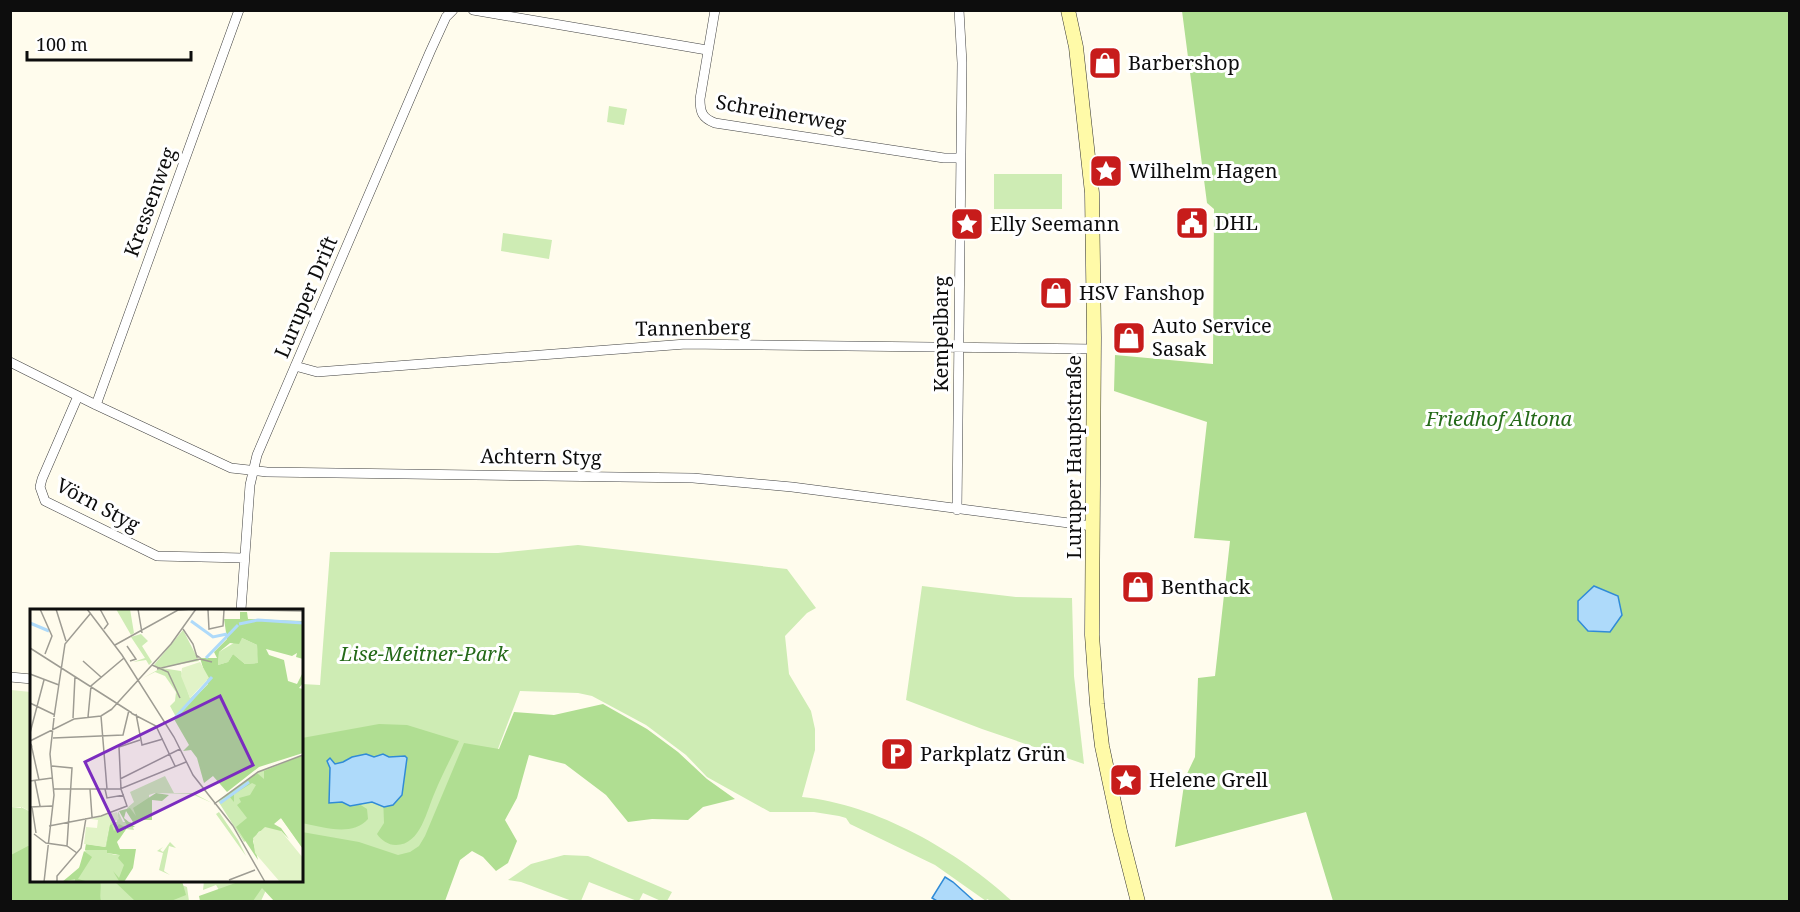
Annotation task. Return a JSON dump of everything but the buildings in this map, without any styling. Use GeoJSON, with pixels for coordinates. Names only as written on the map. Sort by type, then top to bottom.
{"type":"FeatureCollection","features":[{"type":"Feature","properties":{"kind":"main road","name":"Luruper Hauptstraße"},"geometry":{"type":"LineString","coordinates":[[1068,10],[1078,66],[1092,193],[1094,350],[1092,635],[1097,704],[1110,786],[1138,902]]}},
{"type":"Feature","properties":{"kind":"street","name":"Kressenweg"},"geometry":{"type":"LineString","coordinates":[[96,405],[239,10]]}},
{"type":"Feature","properties":{"kind":"street","name":"Luruper Drift"},"geometry":{"type":"LineString","coordinates":[[241,609],[252,472],[442,26],[453,10]]}},
{"type":"Feature","properties":{"kind":"street"},"geometry":{"type":"LineString","coordinates":[[473,10],[707,50]]}},
{"type":"Feature","properties":{"kind":"street","name":"Schreinerweg"},"geometry":{"type":"LineString","coordinates":[[715,10],[707,50],[700,109],[707,120],[944,158],[960,158]]}},
{"type":"Feature","properties":{"kind":"street","name":"Kempelbarg"},"geometry":{"type":"LineString","coordinates":[[957,510],[962,36],[959,10]]}},
{"type":"Feature","properties":{"kind":"street","name":"Tannenberg"},"geometry":{"type":"LineString","coordinates":[[296,366],[317,372],[686,344],[1094,350]]}},
{"type":"Feature","properties":{"kind":"street","name":"Achtern Styg"},"geometry":{"type":"LineString","coordinates":[[10,362],[231,468],[252,472],[693,478],[792,487],[1092,526]]}},
{"type":"Feature","properties":{"kind":"street","name":"Vörn Styg"},"geometry":{"type":"LineString","coordinates":[[78,396],[42,479],[40,487],[45,501],[157,556],[244,558]]}},
{"type":"Feature","properties":{"kind":"street"},"geometry":{"type":"LineString","coordinates":[[10,677],[30,679]]}},
{"type":"Feature","properties":{"kind":"green space","name":"Friedhof Altona"},"geometry":{"type":"Polygon","coordinates":[[[1182,11],[1789,11],[1789,901],[1333,901],[1306,812],[1175,847],[1185,778],[1195,757],[1198,678],[1215,676],[1230,541],[1194,538],[1207,422],[1114,391],[1115,355],[1213,364],[1214,209],[1207,203],[1182,11]]]}},
{"type":"Feature","properties":{"kind":"green space"},"geometry":{"type":"Polygon","coordinates":[[[609,106],[627,109],[624,125],[607,122],[609,106]]]}},
{"type":"Feature","properties":{"kind":"green space"},"geometry":{"type":"Polygon","coordinates":[[[994,174],[1062,174],[1062,209],[994,209],[994,174]]]}},
{"type":"Feature","properties":{"kind":"green space"},"geometry":{"type":"Polygon","coordinates":[[[503,233],[552,240],[549,259],[501,251],[503,233]]]}},
{"type":"Feature","properties":{"kind":"green space","name":"Lise-Meitner-Park"},"geometry":{"type":"Polygon","coordinates":[[[578,545],[787,569],[816,608],[807,613],[785,636],[789,674],[811,711],[815,729],[815,750],[802,797],[830,801],[859,809],[915,833],[967,865],[1012,901],[987,899],[986,901],[935,865],[850,824],[846,818],[814,812],[770,812],[707,777],[686,755],[646,725],[592,696],[578,693],[520,691],[440,901],[266,890],[261,901],[216,902],[219,890],[216,885],[203,890],[204,882],[303,882],[303,684],[320,685],[330,552],[498,553],[578,545]]]}},
{"type":"Feature","properties":{"kind":"green space"},"geometry":{"type":"Polygon","coordinates":[[[922,586],[1016,597],[1072,598],[1074,676],[1084,764],[906,700],[922,586]]]}},
{"type":"Feature","properties":{"kind":"green space"},"geometry":{"type":"Polygon","coordinates":[[[11,690],[30,692],[30,811],[22,807],[11,807],[11,690]]]}},
{"type":"Feature","properties":{"kind":"green space"},"geometry":{"type":"Polygon","coordinates":[[[603,704],[647,729],[735,799],[703,807],[688,820],[652,819],[628,822],[606,795],[565,764],[529,755],[517,798],[505,820],[517,841],[508,863],[496,871],[483,857],[472,851],[460,860],[445,901],[274,901],[262,888],[253,901],[200,901],[199,896],[238,882],[303,882],[303,832],[359,842],[398,855],[410,852],[419,846],[425,836],[464,743],[499,749],[514,712],[554,715],[603,704]]]}},
{"type":"Feature","properties":{"kind":"green space"},"geometry":{"type":"Polygon","coordinates":[[[379,724],[407,725],[459,741],[422,825],[412,839],[396,845],[388,843],[377,834],[384,823],[383,796],[356,802],[367,809],[368,819],[354,828],[337,829],[303,823],[303,738],[379,724]]]}},
{"type":"Feature","properties":{"kind":"green space"},"geometry":{"type":"Polygon","coordinates":[[[11,807],[21,807],[30,812],[30,882],[174,882],[187,887],[189,901],[11,902],[11,807]]]}},
{"type":"Feature","properties":{"kind":"green space"},"geometry":{"type":"Polygon","coordinates":[[[30,846],[30,882],[100,882],[101,901],[11,901],[11,855],[30,846]]]}},
{"type":"Feature","properties":{"kind":"green space"},"geometry":{"type":"Polygon","coordinates":[[[564,855],[588,856],[672,892],[667,901],[661,901],[643,893],[637,901],[589,882],[581,901],[572,901],[521,882],[508,880],[531,864],[564,855]]]}},
{"type":"Feature","properties":{"kind":"green space"},"geometry":{"type":"Polygon","coordinates":[[[115,882],[182,882],[186,895],[171,901],[135,901],[115,882]]]}},
{"type":"Feature","properties":{"kind":"water"},"geometry":{"type":"Polygon","coordinates":[[[1594,586],[1618,596],[1622,615],[1610,632],[1588,631],[1578,620],[1578,601],[1594,586]]]}},
{"type":"Feature","properties":{"kind":"water"},"geometry":{"type":"Polygon","coordinates":[[[366,754],[374,757],[383,754],[389,757],[405,756],[407,758],[402,795],[393,805],[384,807],[372,802],[350,806],[342,802],[329,803],[330,768],[327,761],[330,758],[335,764],[366,754]]]}},
{"type":"Feature","properties":{"kind":"water"},"geometry":{"type":"Polygon","coordinates":[[[945,877],[974,901],[937,901],[932,898],[945,877]]]}},
{"type":"Feature","properties":{"kind":"place","name":"Barbershop"},"geometry":{"type":"Point","coordinates":[1105,63]}},
{"type":"Feature","properties":{"kind":"place","name":"Wilhelm Hagen"},"geometry":{"type":"Point","coordinates":[1106,171]}},
{"type":"Feature","properties":{"kind":"place","name":"DHL"},"geometry":{"type":"Point","coordinates":[1192,223]}},
{"type":"Feature","properties":{"kind":"place","name":"Elly Seemann"},"geometry":{"type":"Point","coordinates":[967,224]}},
{"type":"Feature","properties":{"kind":"place","name":"HSV Fanshop"},"geometry":{"type":"Point","coordinates":[1056,293]}},
{"type":"Feature","properties":{"kind":"place","name":"Auto Service Sasak"},"geometry":{"type":"Point","coordinates":[1129,338]}},
{"type":"Feature","properties":{"kind":"place","name":"Benthack"},"geometry":{"type":"Point","coordinates":[1138,587]}},
{"type":"Feature","properties":{"kind":"place","name":"Parkplatz Grün"},"geometry":{"type":"Point","coordinates":[897,754]}},
{"type":"Feature","properties":{"kind":"place","name":"Helene Grell"},"geometry":{"type":"Point","coordinates":[1126,780]}}]}
